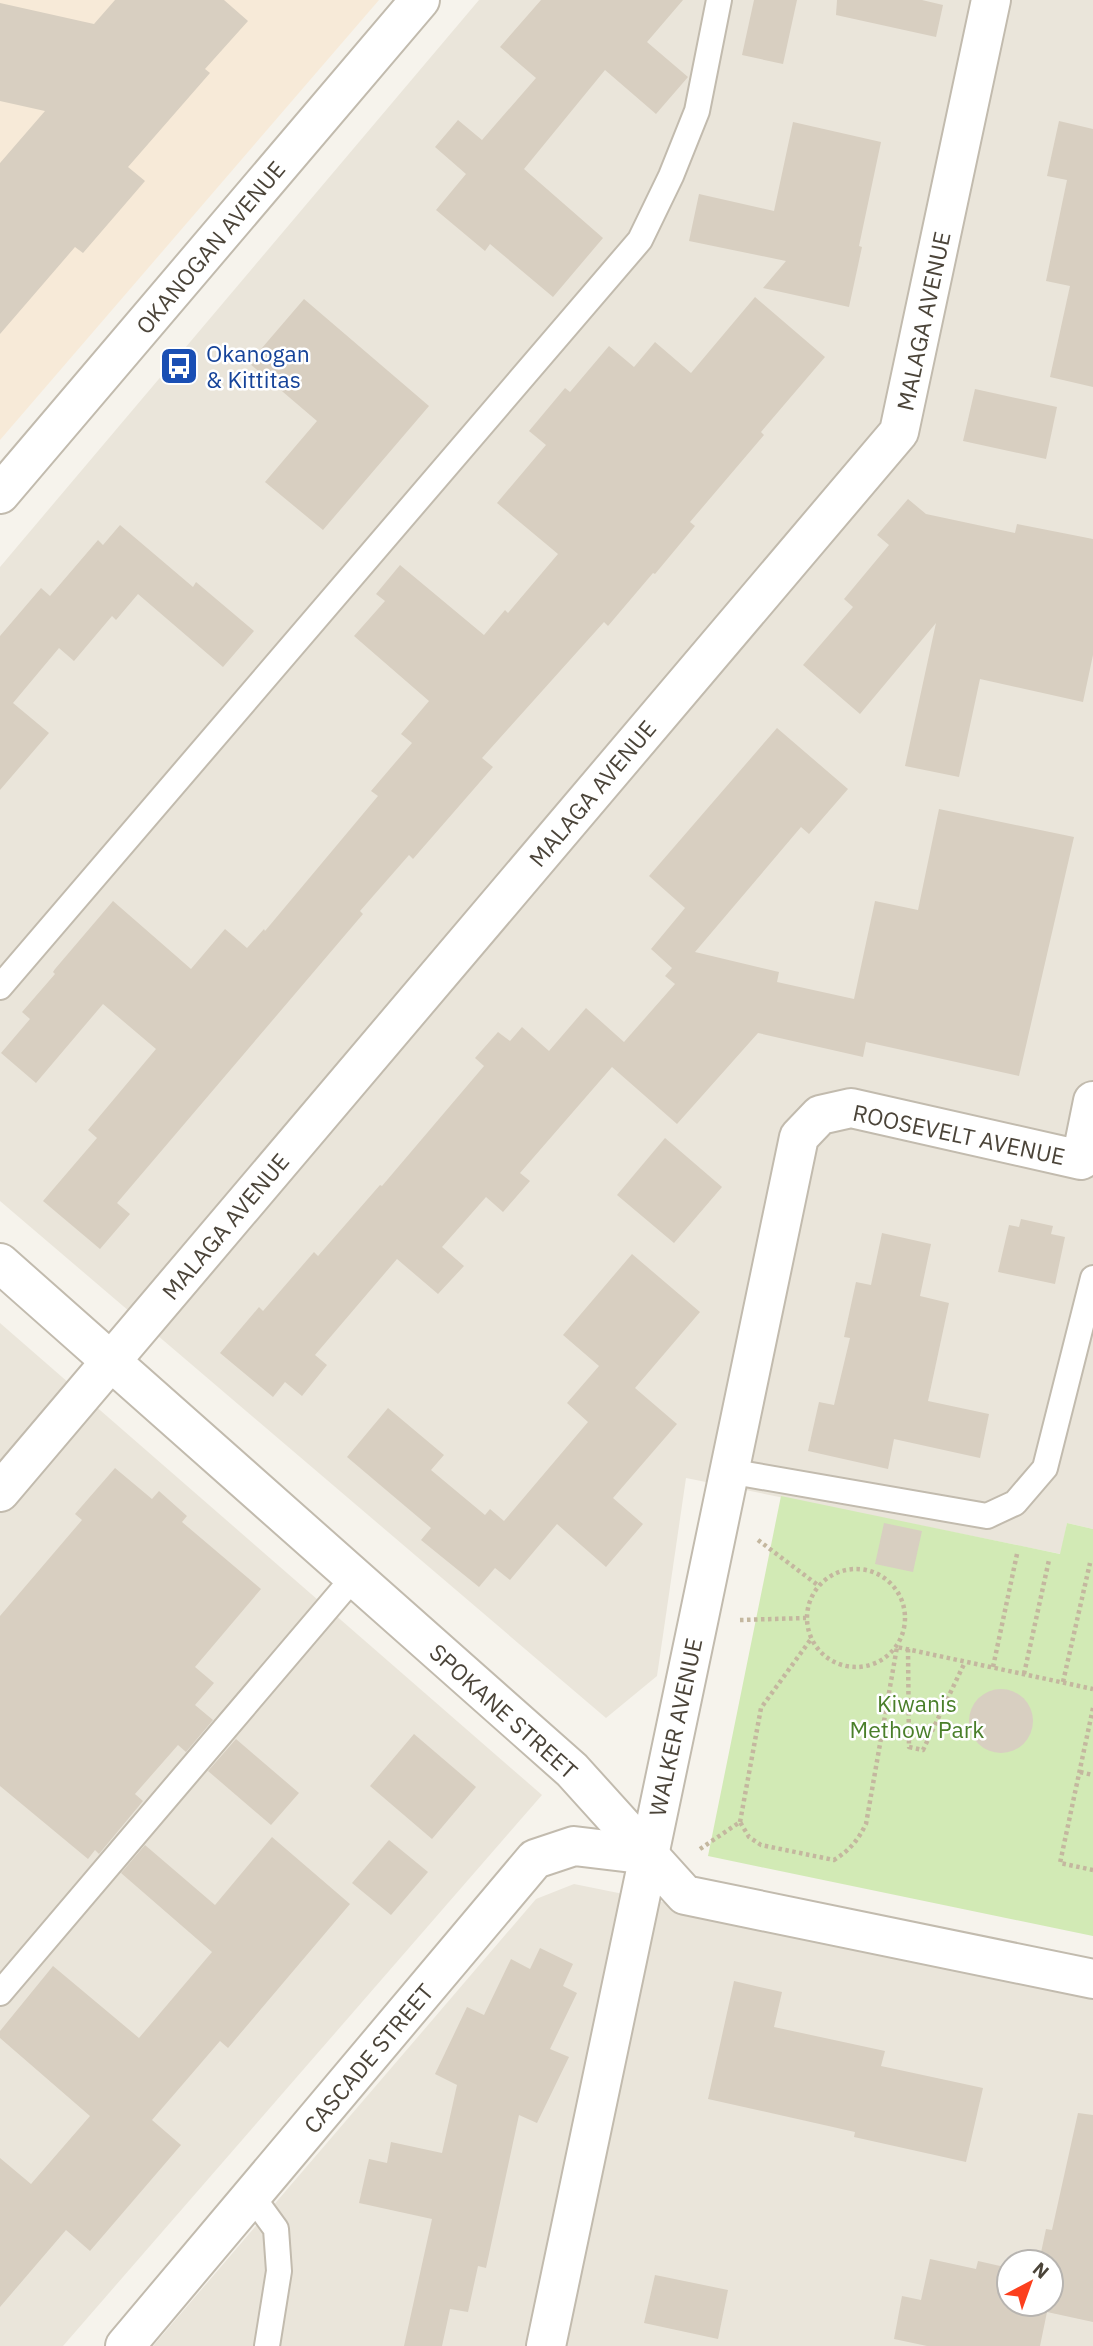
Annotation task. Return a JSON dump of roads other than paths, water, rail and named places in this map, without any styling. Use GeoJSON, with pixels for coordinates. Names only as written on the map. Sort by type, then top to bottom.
{"type":"FeatureCollection","features":[{"type":"Feature","properties":{"kind":"street","name":"OKANOGAN AVENUE"},"geometry":{"type":"LineString","coordinates":[[0,494],[420,0]]}},
{"type":"Feature","properties":{"kind":"street","name":"MALAGA AVENUE"},"geometry":{"type":"LineString","coordinates":[[0,1492],[899,432],[991,0]]}},
{"type":"Feature","properties":{"kind":"street","name":"ROOSEVELT AVENUE"},"geometry":{"type":"LineString","coordinates":[[820,1115],[851,1108],[1087,1170],[1093,1101]]}},
{"type":"Feature","properties":{"kind":"street","name":"WALKER AVENUE"},"geometry":{"type":"LineString","coordinates":[[546,2346],[634,1936],[657,1864],[697,1622],[799,1137],[820,1115]]}},
{"type":"Feature","properties":{"kind":"street","name":"SPOKANE STREET"},"geometry":{"type":"LineString","coordinates":[[0,1263],[572,1770],[685,1895],[1093,1979]]}},
{"type":"Feature","properties":{"kind":"street","name":"CASCADE STREET"},"geometry":{"type":"LineString","coordinates":[[125,2346],[535,1859],[574,1846],[657,1864]]}},
{"type":"Feature","properties":{"kind":"lane"},"geometry":{"type":"LineString","coordinates":[[0,987],[640,240],[671,176],[697,111],[719,0]]}},
{"type":"Feature","properties":{"kind":"lane"},"geometry":{"type":"LineString","coordinates":[[729,1471],[987,1516],[1015,1503],[1045,1468],[1093,1278]]}},
{"type":"Feature","properties":{"kind":"lane"},"geometry":{"type":"LineString","coordinates":[[0,1993],[354,1577]]}},
{"type":"Feature","properties":{"kind":"lane"},"geometry":{"type":"LineString","coordinates":[[251,2196],[276,2229],[279,2271],[267,2346]]}},
{"type":"Feature","properties":{"kind":"place","name":"Okanogan & Kittitas"},"geometry":{"type":"Point","coordinates":[179,366]}},
{"type":"Feature","properties":{"kind":"park label","name":"Kiwanis Methow Park"},"geometry":{"type":"Point","coordinates":[917,1716]}}]}
